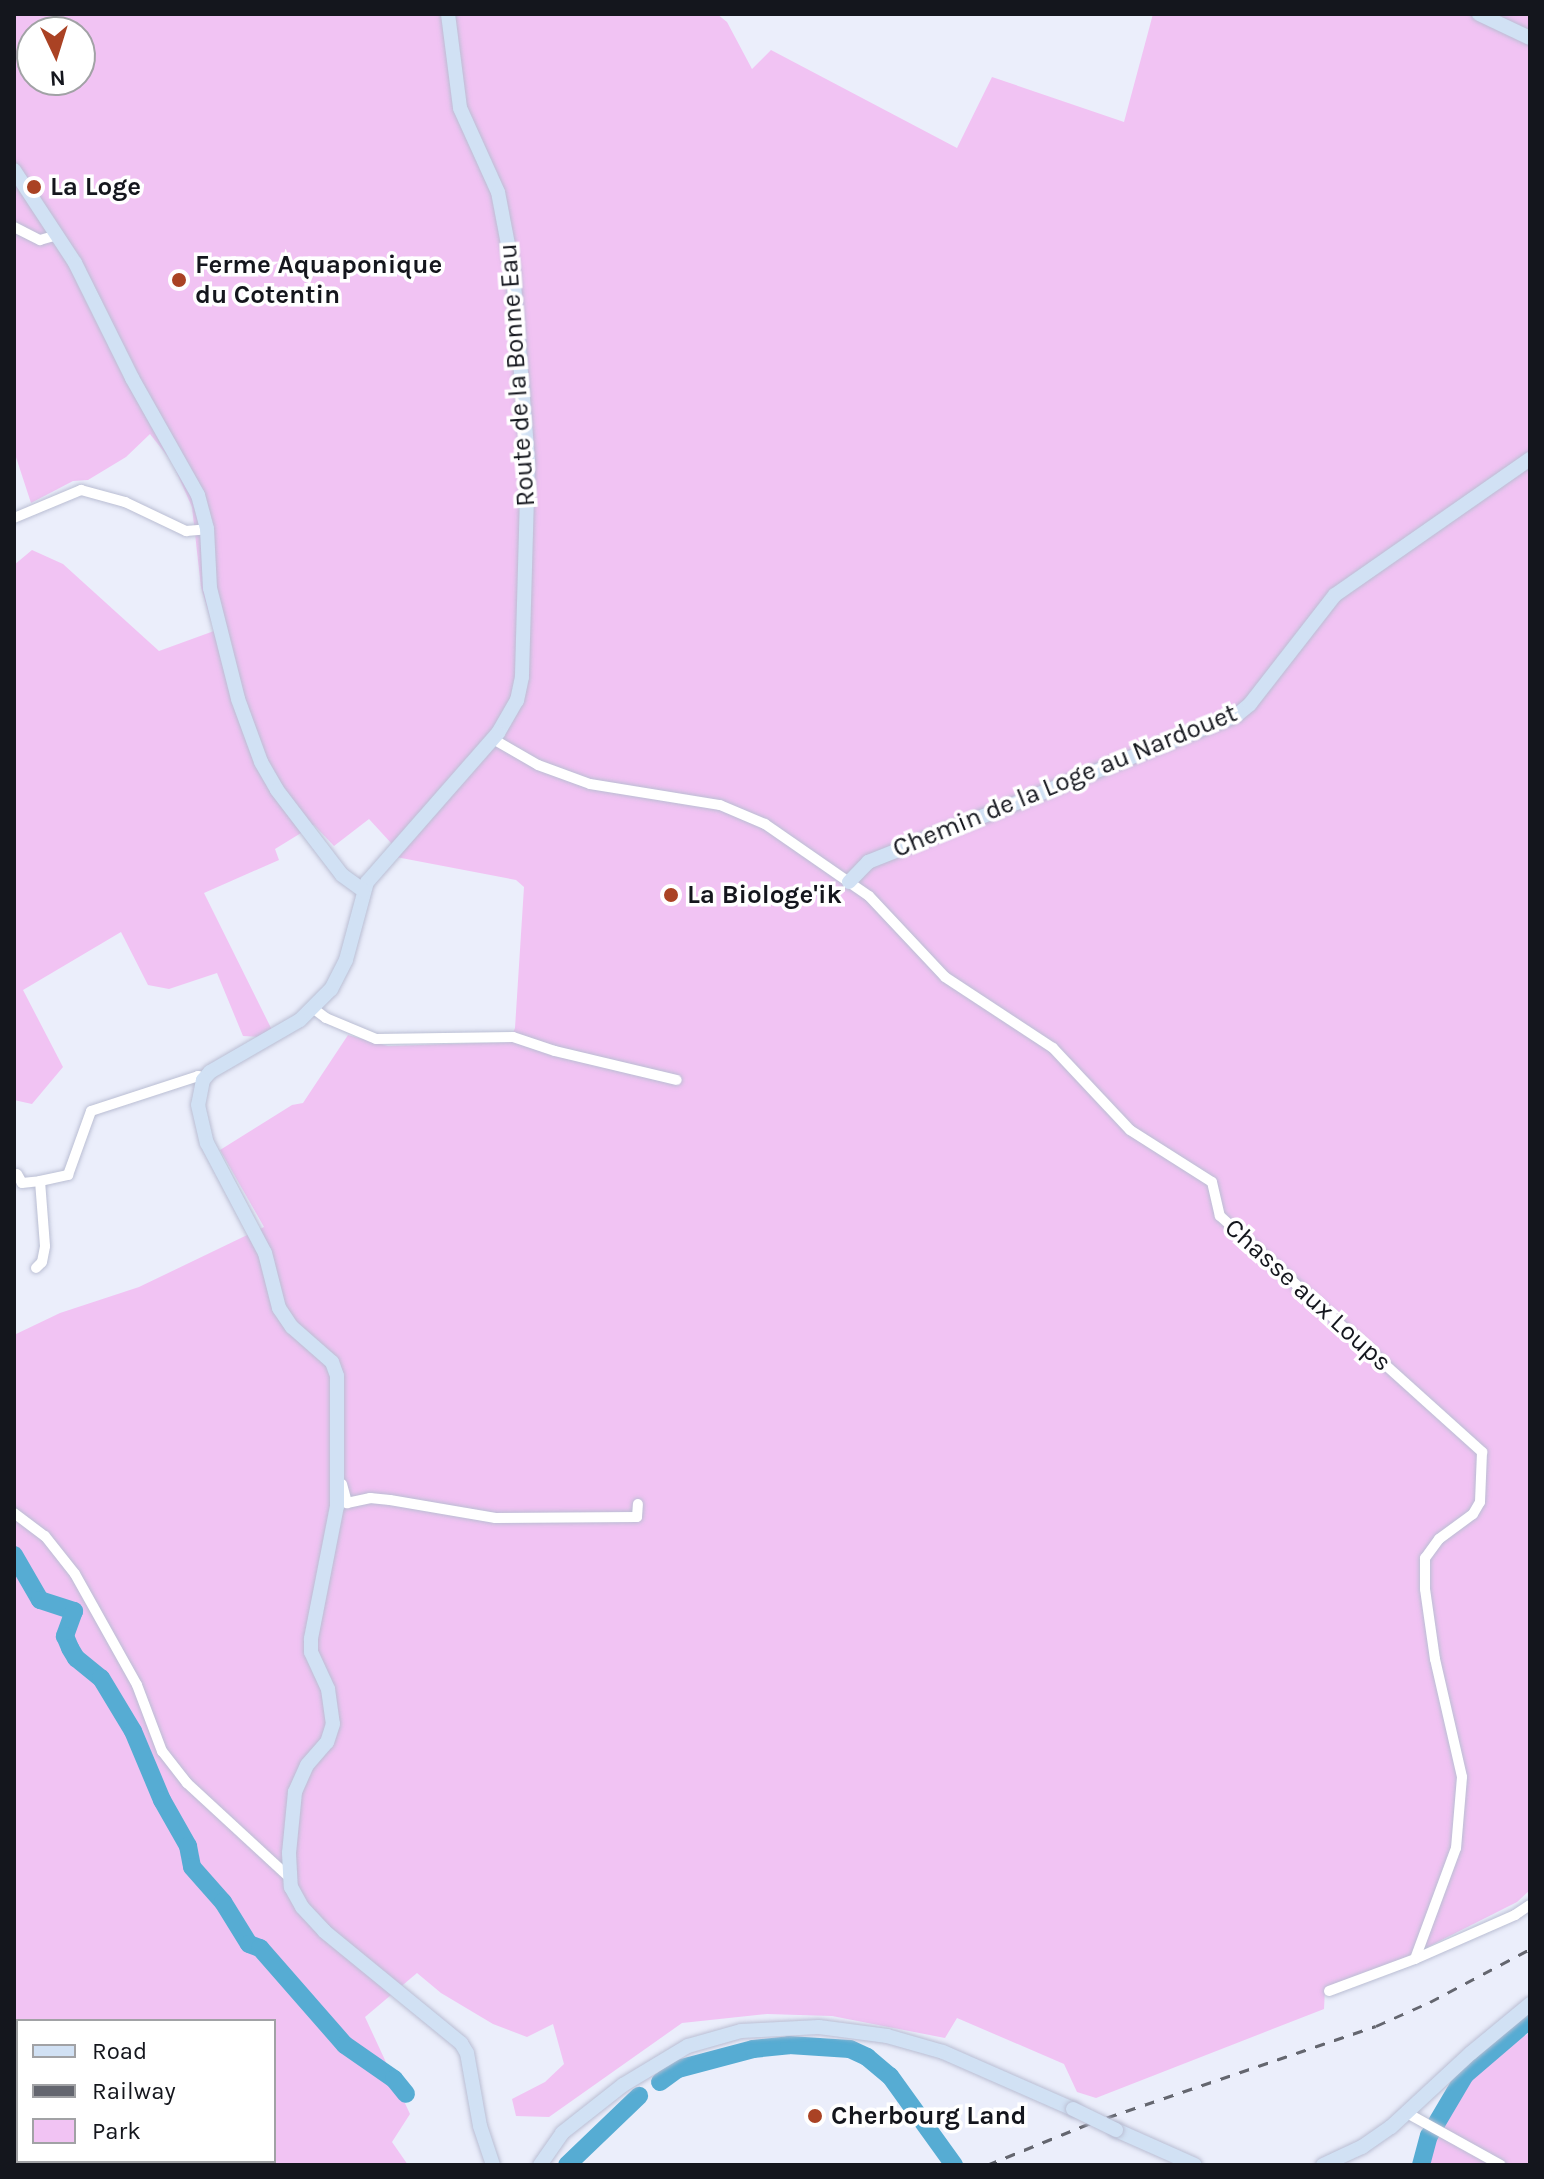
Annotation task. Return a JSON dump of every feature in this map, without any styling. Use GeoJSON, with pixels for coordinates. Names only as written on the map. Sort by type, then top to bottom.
{"type":"FeatureCollection","features":[{"type":"Feature","properties":{"kind":"street","name":"Route de la Bonne Eau"},"geometry":{"type":"LineString","coordinates":[[363,890],[393,850],[493,739],[517,700],[524,659],[528,479],[525,402],[507,227],[498,192],[460,108],[448,14]]}},
{"type":"Feature","properties":{"kind":"street"},"geometry":{"type":"LineString","coordinates":[[1479,14],[1530,38]]}},
{"type":"Feature","properties":{"kind":"street"},"geometry":{"type":"LineString","coordinates":[[14,170],[58,235],[132,378],[186,469],[203,506],[210,588],[254,744],[287,804],[346,880],[363,890],[346,960],[331,989],[314,1009],[203,1080],[198,1105],[202,1129],[265,1253],[279,1308],[292,1327],[321,1349],[335,1368],[339,1473],[337,1506],[311,1639],[311,1652],[328,1689],[333,1724],[327,1742],[300,1778],[295,1792],[289,1877]]}},
{"type":"Feature","properties":{"kind":"street"},"geometry":{"type":"LineString","coordinates":[[14,227],[40,240],[58,235]]}},
{"type":"Feature","properties":{"kind":"street","name":"Chemin de la Loge au Nardouet"},"geometry":{"type":"LineString","coordinates":[[849,882],[868,862],[1237,715],[1250,704],[1335,595],[1530,459]]}},
{"type":"Feature","properties":{"kind":"street"},"geometry":{"type":"LineString","coordinates":[[14,518],[81,490],[125,502],[186,531],[207,529]]}},
{"type":"Feature","properties":{"kind":"street","name":"Chasse aux Loups"},"geometry":{"type":"LineString","coordinates":[[493,739],[538,765],[590,784],[720,805],[765,824],[869,896],[945,977],[1053,1048],[1130,1130],[1212,1182],[1220,1216],[1482,1452],[1480,1502],[1473,1514],[1439,1539],[1425,1558],[1425,1589],[1435,1659],[1462,1777],[1456,1848],[1415,1959]]}},
{"type":"Feature","properties":{"kind":"street"},"geometry":{"type":"LineString","coordinates":[[314,1009],[326,1018],[376,1039],[513,1037],[555,1051],[677,1080]]}},
{"type":"Feature","properties":{"kind":"street"},"geometry":{"type":"LineString","coordinates":[[17,1174],[22,1183],[68,1175],[80,1134],[93,1109],[198,1076],[203,1080]]}},
{"type":"Feature","properties":{"kind":"street"},"geometry":{"type":"LineString","coordinates":[[36,1268],[42,1262],[45,1246],[40,1181]]}},
{"type":"Feature","properties":{"kind":"street"},"geometry":{"type":"LineString","coordinates":[[339,1473],[347,1503],[370,1498],[495,1518],[572,1521],[637,1517],[638,1504]]}},
{"type":"Feature","properties":{"kind":"street"},"geometry":{"type":"LineString","coordinates":[[14,1513],[45,1536],[75,1574],[137,1685],[162,1751],[170,1762],[213,1811],[289,1877],[302,1907],[324,1931],[461,2043],[467,2053],[480,2126],[493,2165]]}},
{"type":"Feature","properties":{"kind":"street"},"geometry":{"type":"LineString","coordinates":[[1329,1991],[1415,1959],[1530,1905]]}},
{"type":"Feature","properties":{"kind":"street"},"geometry":{"type":"LineString","coordinates":[[1323,2165],[1362,2147],[1407,2113],[1471,2053],[1530,2004]]}},
{"type":"Feature","properties":{"kind":"street"},"geometry":{"type":"LineString","coordinates":[[540,2165],[562,2133],[623,2085],[688,2046],[741,2031],[819,2027],[895,2037],[975,2065],[1195,2165]]}},
{"type":"Feature","properties":{"kind":"street"},"geometry":{"type":"LineString","coordinates":[[1407,2113],[1501,2165]]}},
{"type":"Feature","properties":{"kind":"green space"},"geometry":{"type":"Polygon","coordinates":[[[14,14],[717,14],[727,22],[752,69],[771,50],[957,148],[992,77],[1124,122],[1153,14],[1530,14],[1530,1890],[1517,1902],[1406,1958],[1325,1989],[1324,2009],[1096,2098],[1077,2092],[1064,2064],[957,2018],[945,2038],[832,2016],[767,2014],[682,2023],[549,2117],[516,2116],[512,2099],[545,2082],[564,2064],[553,2024],[527,2037],[493,2024],[441,1993],[417,1973],[365,2017],[410,2114],[392,2142],[408,2165],[96,2165],[94,2163],[276,2163],[276,2019],[16,2019],[14,2135],[14,1335],[60,1313],[139,1287],[264,1227],[220,1150],[292,1105],[303,1103],[348,1035],[388,1046],[509,1042],[515,1028],[524,887],[516,880],[396,857],[391,843],[369,819],[334,846],[314,825],[275,849],[279,860],[204,893],[272,1030],[260,1037],[243,1036],[217,973],[169,989],[148,985],[121,932],[23,990],[63,1067],[32,1104],[14,1100],[14,565],[32,550],[63,564],[159,651],[214,631],[201,587],[192,507],[172,462],[150,434],[126,457],[88,480],[73,481],[31,503],[14,451],[14,14]]]}},
{"type":"Feature","properties":{"kind":"green space"},"geometry":{"type":"Polygon","coordinates":[[[1530,2032],[1530,2165],[1427,2165],[1437,2123],[1483,2064],[1530,2032]]]}},
{"type":"Feature","properties":{"kind":"waterway"},"geometry":{"type":"LineString","coordinates":[[14,1555],[40,1600],[74,1611],[65,1636],[70,1648],[76,1658],[101,1678],[133,1731],[162,1800],[188,1846],[192,1867],[223,1902],[249,1944],[260,1948],[345,2045],[394,2079],[406,2094]]}},
{"type":"Feature","properties":{"kind":"waterway"},"geometry":{"type":"LineString","coordinates":[[1421,2165],[1429,2136],[1465,2075],[1530,2019]]}},
{"type":"Feature","properties":{"kind":"waterway"},"geometry":{"type":"LineString","coordinates":[[660,2082],[678,2069],[753,2049],[789,2045],[850,2049],[867,2057],[890,2076],[954,2165]]}},
{"type":"Feature","properties":{"kind":"waterway"},"geometry":{"type":"LineString","coordinates":[[567,2165],[639,2096]]}},
{"type":"Feature","properties":{"kind":"railway"},"geometry":{"type":"LineString","coordinates":[[987,2165],[1088,2124],[1376,2026],[1430,2002],[1530,1949]]}},
{"type":"Feature","properties":{"kind":"place","name":"La Loge"},"geometry":{"type":"Point","coordinates":[34,187]}},
{"type":"Feature","properties":{"kind":"place","name":"Ferme Aquaponique du Cotentin"},"geometry":{"type":"Point","coordinates":[179,280]}},
{"type":"Feature","properties":{"kind":"place","name":"La Biologe'ik"},"geometry":{"type":"Point","coordinates":[671,895]}},
{"type":"Feature","properties":{"kind":"place","name":"Cherbourg Land"},"geometry":{"type":"Point","coordinates":[815,2116]}}]}
